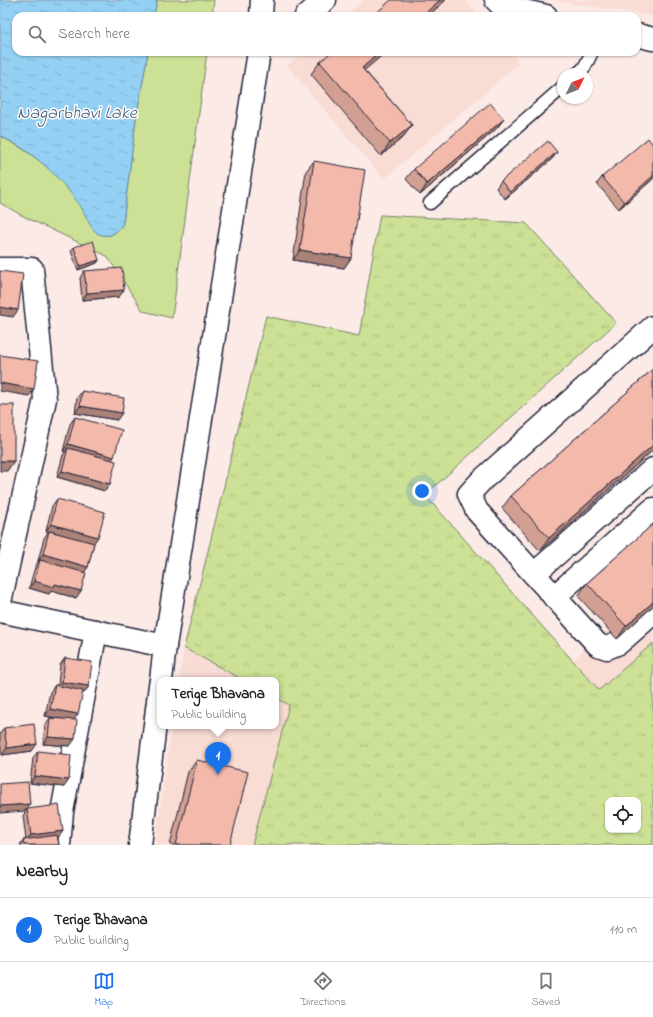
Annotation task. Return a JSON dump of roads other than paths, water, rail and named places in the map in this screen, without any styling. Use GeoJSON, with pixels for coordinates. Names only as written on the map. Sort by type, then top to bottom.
{"type":"FeatureCollection","features":[{"type":"Feature","properties":{"kind":"street"},"geometry":{"type":"LineString","coordinates":[[261,12],[262,0]]}},
{"type":"Feature","properties":{"kind":"street"},"geometry":{"type":"LineString","coordinates":[[311,12],[325,0]]}},
{"type":"Feature","properties":{"kind":"street"},"geometry":{"type":"LineString","coordinates":[[496,0],[502,6],[528,12]]}},
{"type":"Feature","properties":{"kind":"street"},"geometry":{"type":"LineString","coordinates":[[641,37],[653,39]]}},
{"type":"Feature","properties":{"kind":"street"},"geometry":{"type":"LineString","coordinates":[[161,677],[165,646],[260,56]]}},
{"type":"Feature","properties":{"kind":"street"},"geometry":{"type":"LineString","coordinates":[[0,269],[32,269],[45,399],[0,602]]}},
{"type":"Feature","properties":{"kind":"street"},"geometry":{"type":"LineString","coordinates":[[653,327],[482,480],[469,494],[477,512],[598,645],[607,648],[619,643],[653,613]]}},
{"type":"Feature","properties":{"kind":"street"},"geometry":{"type":"LineString","coordinates":[[534,574],[653,469]]}},
{"type":"Feature","properties":{"kind":"street"},"geometry":{"type":"LineString","coordinates":[[554,597],[653,509]]}},
{"type":"Feature","properties":{"kind":"street"},"geometry":{"type":"LineString","coordinates":[[0,611],[165,646]]}},
{"type":"Feature","properties":{"kind":"street"},"geometry":{"type":"LineString","coordinates":[[59,845],[62,812],[96,631]]}},
{"type":"Feature","properties":{"kind":"street"},"geometry":{"type":"LineString","coordinates":[[140,845],[157,709]]}},
{"type":"Feature","properties":{"kind":"lane"},"geometry":{"type":"LineString","coordinates":[[584,68],[590,56]]}},
{"type":"Feature","properties":{"kind":"lane"},"geometry":{"type":"LineString","coordinates":[[430,203],[557,91]]}},
{"type":"Feature","properties":{"kind":"water","name":"Nagarbhavi Lake"},"geometry":{"type":"Polygon","coordinates":[[[0,0],[157,0],[155,12],[12,12],[12,56],[147,56],[136,119],[123,223],[118,230],[109,235],[101,235],[97,233],[71,193],[44,165],[34,156],[0,136],[0,0]]]}},
{"type":"Feature","properties":{"kind":"place","name":"Terige Bhavana"},"geometry":{"type":"Point","coordinates":[218,775]}}]}
